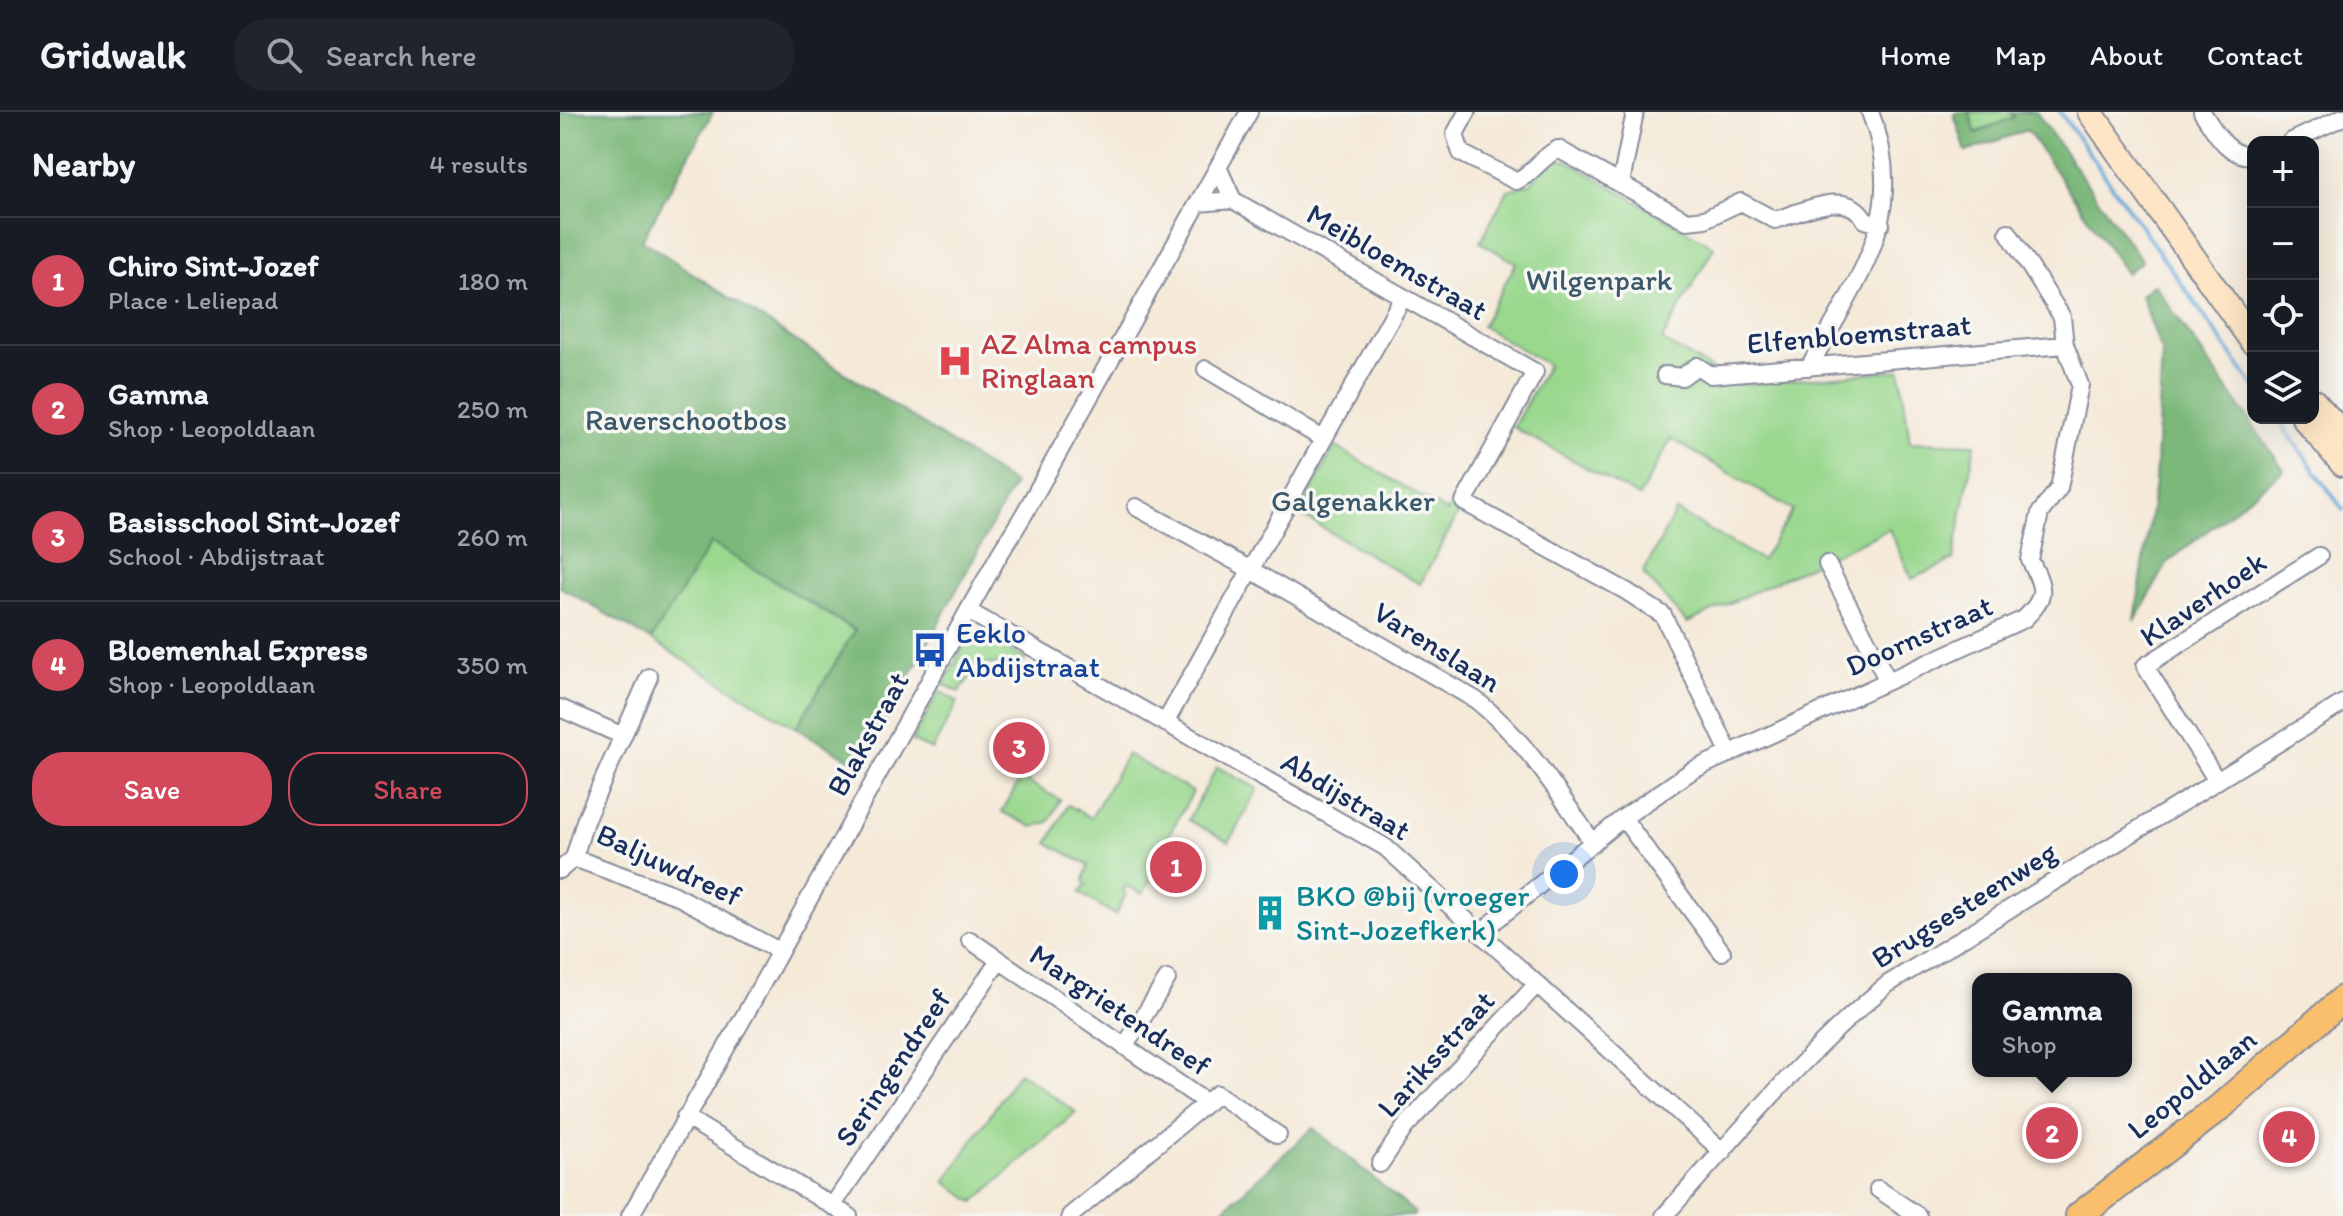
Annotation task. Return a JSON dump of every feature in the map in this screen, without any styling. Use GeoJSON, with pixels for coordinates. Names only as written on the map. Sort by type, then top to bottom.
{"type":"FeatureCollection","features":[{"type":"Feature","properties":{"kind":"main road"},"geometry":{"type":"LineString","coordinates":[[2090,112],[2247,334]]}},
{"type":"Feature","properties":{"kind":"main road"},"geometry":{"type":"LineString","coordinates":[[2319,408],[2343,434]]}},
{"type":"Feature","properties":{"kind":"main road"},"geometry":{"type":"LineString","coordinates":[[2309,424],[2343,464]]}},
{"type":"Feature","properties":{"kind":"main road","name":"Leopoldlaan"},"geometry":{"type":"LineString","coordinates":[[2079,1216],[2219,1108],[2343,999]]}},
{"type":"Feature","properties":{"kind":"street","name":"Blakstraat"},"geometry":{"type":"LineString","coordinates":[[630,1216],[1249,112]]}},
{"type":"Feature","properties":{"kind":"street"},"geometry":{"type":"LineString","coordinates":[[1467,112],[1455,134],[1461,153],[1516,181],[1526,177],[1546,155],[1558,149],[1687,221],[1705,219],[1741,202],[1775,220],[1832,203],[1847,203],[1860,210],[1865,220],[1881,224]]}},
{"type":"Feature","properties":{"kind":"street"},"geometry":{"type":"LineString","coordinates":[[1621,183],[1635,112]]}},
{"type":"Feature","properties":{"kind":"street"},"geometry":{"type":"LineString","coordinates":[[1809,367],[1857,280],[1881,224],[1885,193],[1884,162],[1878,130],[1870,112]]}},
{"type":"Feature","properties":{"kind":"street"},"geometry":{"type":"LineString","coordinates":[[2202,112],[2223,142],[2234,152],[2247,155]]}},
{"type":"Feature","properties":{"kind":"street"},"geometry":{"type":"LineString","coordinates":[[2303,136],[2343,117]]}},
{"type":"Feature","properties":{"kind":"street"},"geometry":{"type":"LineString","coordinates":[[1198,203],[1233,200],[1218,167]]}},
{"type":"Feature","properties":{"kind":"street","name":"Meibloemstraat"},"geometry":{"type":"LineString","coordinates":[[1233,200],[1535,372],[1464,502],[1626,591],[1663,615],[1730,754]]}},
{"type":"Feature","properties":{"kind":"street","name":"Doornstraat"},"geometry":{"type":"LineString","coordinates":[[1481,932],[1623,818],[1693,770],[2024,619],[2040,603],[2040,579],[2030,560],[2040,513],[2059,488],[2080,385],[2065,345],[2062,317],[2008,232]]}},
{"type":"Feature","properties":{"kind":"street"},"geometry":{"type":"LineString","coordinates":[[1165,723],[1403,297]]}},
{"type":"Feature","properties":{"kind":"street","name":"Elfenbloemstraat"},"geometry":{"type":"LineString","coordinates":[[1665,375],[1682,377],[1697,366],[1711,375],[2065,345]]}},
{"type":"Feature","properties":{"kind":"street"},"geometry":{"type":"LineString","coordinates":[[1206,369],[1323,439]]}},
{"type":"Feature","properties":{"kind":"street","name":"Varenslaan"},"geometry":{"type":"LineString","coordinates":[[1136,507],[1476,700],[1530,752],[1593,843]]}},
{"type":"Feature","properties":{"kind":"street","name":"Klaverhoek"},"geometry":{"type":"LineString","coordinates":[[2217,781],[2145,666],[2319,556]]}},
{"type":"Feature","properties":{"kind":"street"},"geometry":{"type":"LineString","coordinates":[[1827,564],[1888,681]]}},
{"type":"Feature","properties":{"kind":"street","name":"Abdijstraat"},"geometry":{"type":"LineString","coordinates":[[968,611],[1385,847],[1723,1152]]}},
{"type":"Feature","properties":{"kind":"street","name":"Baljuwdreef"},"geometry":{"type":"LineString","coordinates":[[649,677],[585,821],[574,858],[675,895],[779,951]]}},
{"type":"Feature","properties":{"kind":"street","name":"Brugsesteenweg"},"geometry":{"type":"LineString","coordinates":[[1664,1216],[1836,1029],[1888,984],[2343,703]]}},
{"type":"Feature","properties":{"kind":"street"},"geometry":{"type":"LineString","coordinates":[[560,708],[623,736]]}},
{"type":"Feature","properties":{"kind":"street"},"geometry":{"type":"LineString","coordinates":[[1623,818],[1722,952]]}},
{"type":"Feature","properties":{"kind":"street"},"geometry":{"type":"LineString","coordinates":[[560,870],[574,858]]}},
{"type":"Feature","properties":{"kind":"street","name":"Margrietendreef"},"geometry":{"type":"LineString","coordinates":[[970,940],[1207,1103],[1217,1094],[1278,1135]]}},
{"type":"Feature","properties":{"kind":"street","name":"Seringendreef"},"geometry":{"type":"LineString","coordinates":[[833,1205],[998,962]]}},
{"type":"Feature","properties":{"kind":"street"},"geometry":{"type":"LineString","coordinates":[[1125,1046],[1167,979]]}},
{"type":"Feature","properties":{"kind":"street","name":"Lariksstraat"},"geometry":{"type":"LineString","coordinates":[[1380,1164],[1405,1127],[1537,984]]}},
{"type":"Feature","properties":{"kind":"street"},"geometry":{"type":"LineString","coordinates":[[1070,1216],[1207,1103]]}},
{"type":"Feature","properties":{"kind":"street"},"geometry":{"type":"LineString","coordinates":[[685,1117],[849,1216]]}},
{"type":"Feature","properties":{"kind":"street"},"geometry":{"type":"LineString","coordinates":[[1878,1189],[1918,1216]]}},
{"type":"Feature","properties":{"kind":"green space","name":"Raverschootbos"},"geometry":{"type":"Polygon","coordinates":[[[560,112],[713,112],[642,240],[1014,484],[861,766],[796,728],[855,630],[711,543],[651,640],[560,587],[560,112]]]}},
{"type":"Feature","properties":{"kind":"green space"},"geometry":{"type":"Polygon","coordinates":[[[1969,112],[2011,112],[2015,117],[1975,133],[1969,112]]]}},
{"type":"Feature","properties":{"kind":"green space"},"geometry":{"type":"Polygon","coordinates":[[[1969,112],[1976,133],[2014,117],[2011,112],[2036,112],[2142,261],[2126,273],[2027,130],[1966,152],[1954,114],[1969,112]]]}},
{"type":"Feature","properties":{"kind":"green space","name":"Wilgenpark"},"geometry":{"type":"Polygon","coordinates":[[[1555,159],[1568,161],[1714,247],[1662,340],[1739,385],[1900,370],[1910,442],[1975,444],[1953,560],[1912,579],[1889,529],[1687,623],[1643,573],[1676,511],[1762,560],[1793,510],[1671,439],[1639,497],[1513,427],[1548,365],[1482,326],[1516,263],[1480,242],[1508,190],[1532,183],[1543,164],[1555,159]]]}},
{"type":"Feature","properties":{"kind":"green space"},"geometry":{"type":"Polygon","coordinates":[[[2154,284],[2247,417],[2247,424],[2252,424],[2284,470],[2168,562],[2135,621],[2155,483],[2162,353],[2141,295],[2154,284]]]}},
{"type":"Feature","properties":{"kind":"green space","name":"Galgenakker"},"geometry":{"type":"Polygon","coordinates":[[[1335,446],[1447,512],[1451,506],[1460,511],[1420,584],[1299,514],[1335,446]]]}},
{"type":"Feature","properties":{"kind":"green space"},"geometry":{"type":"Polygon","coordinates":[[[710,542],[855,631],[796,728],[651,640],[710,542]]]}},
{"type":"Feature","properties":{"kind":"green space"},"geometry":{"type":"Polygon","coordinates":[[[981,634],[1025,659],[1016,676],[1003,666],[988,664],[977,667],[959,692],[943,684],[968,639],[981,634]]]}},
{"type":"Feature","properties":{"kind":"green space"},"geometry":{"type":"Polygon","coordinates":[[[939,691],[958,702],[932,750],[912,741],[939,691]]]}},
{"type":"Feature","properties":{"kind":"green space"},"geometry":{"type":"Polygon","coordinates":[[[1127,754],[1193,792],[1159,852],[1163,855],[1143,894],[1126,886],[1123,891],[1126,894],[1115,915],[1080,893],[1086,885],[1084,880],[1088,865],[1048,843],[1068,805],[1091,818],[1127,754]]]}},
{"type":"Feature","properties":{"kind":"green space"},"geometry":{"type":"Polygon","coordinates":[[[1217,767],[1258,789],[1229,842],[1188,820],[1217,767]]]}},
{"type":"Feature","properties":{"kind":"green space"},"geometry":{"type":"Polygon","coordinates":[[[1021,778],[1060,800],[1049,822],[1033,827],[1002,812],[1021,778]]]}},
{"type":"Feature","properties":{"kind":"green space"},"geometry":{"type":"Polygon","coordinates":[[[1019,1072],[1076,1112],[974,1202],[945,1182],[1019,1072]]]}},
{"type":"Feature","properties":{"kind":"green space"},"geometry":{"type":"Polygon","coordinates":[[[1313,1128],[1415,1213],[1413,1216],[1216,1216],[1313,1128]]]}},
{"type":"Feature","properties":{"kind":"waterway"},"geometry":{"type":"LineString","coordinates":[[2060,112],[2247,377]]}},
{"type":"Feature","properties":{"kind":"waterway"},"geometry":{"type":"LineString","coordinates":[[2281,424],[2343,510]]}},
{"type":"Feature","properties":{"kind":"place","name":"AZ Alma campus Ringlaan"},"geometry":{"type":"Point","coordinates":[955,361]}},
{"type":"Feature","properties":{"kind":"place","name":"Eeklo Abdijstraat"},"geometry":{"type":"Point","coordinates":[930,650]}},
{"type":"Feature","properties":{"kind":"place","name":"Basisschool Sint-Jozef"},"geometry":{"type":"Point","coordinates":[1019,748]}},
{"type":"Feature","properties":{"kind":"place","name":"Chiro Sint-Jozef"},"geometry":{"type":"Point","coordinates":[1176,867]}},
{"type":"Feature","properties":{"kind":"place","name":"BKO @bij (vroeger Sint-Jozefkerk)"},"geometry":{"type":"Point","coordinates":[1270,913]}},
{"type":"Feature","properties":{"kind":"place","name":"Gamma"},"geometry":{"type":"Point","coordinates":[2052,1133]}},
{"type":"Feature","properties":{"kind":"place","name":"Bloemenhal Express"},"geometry":{"type":"Point","coordinates":[2289,1137]}}]}
